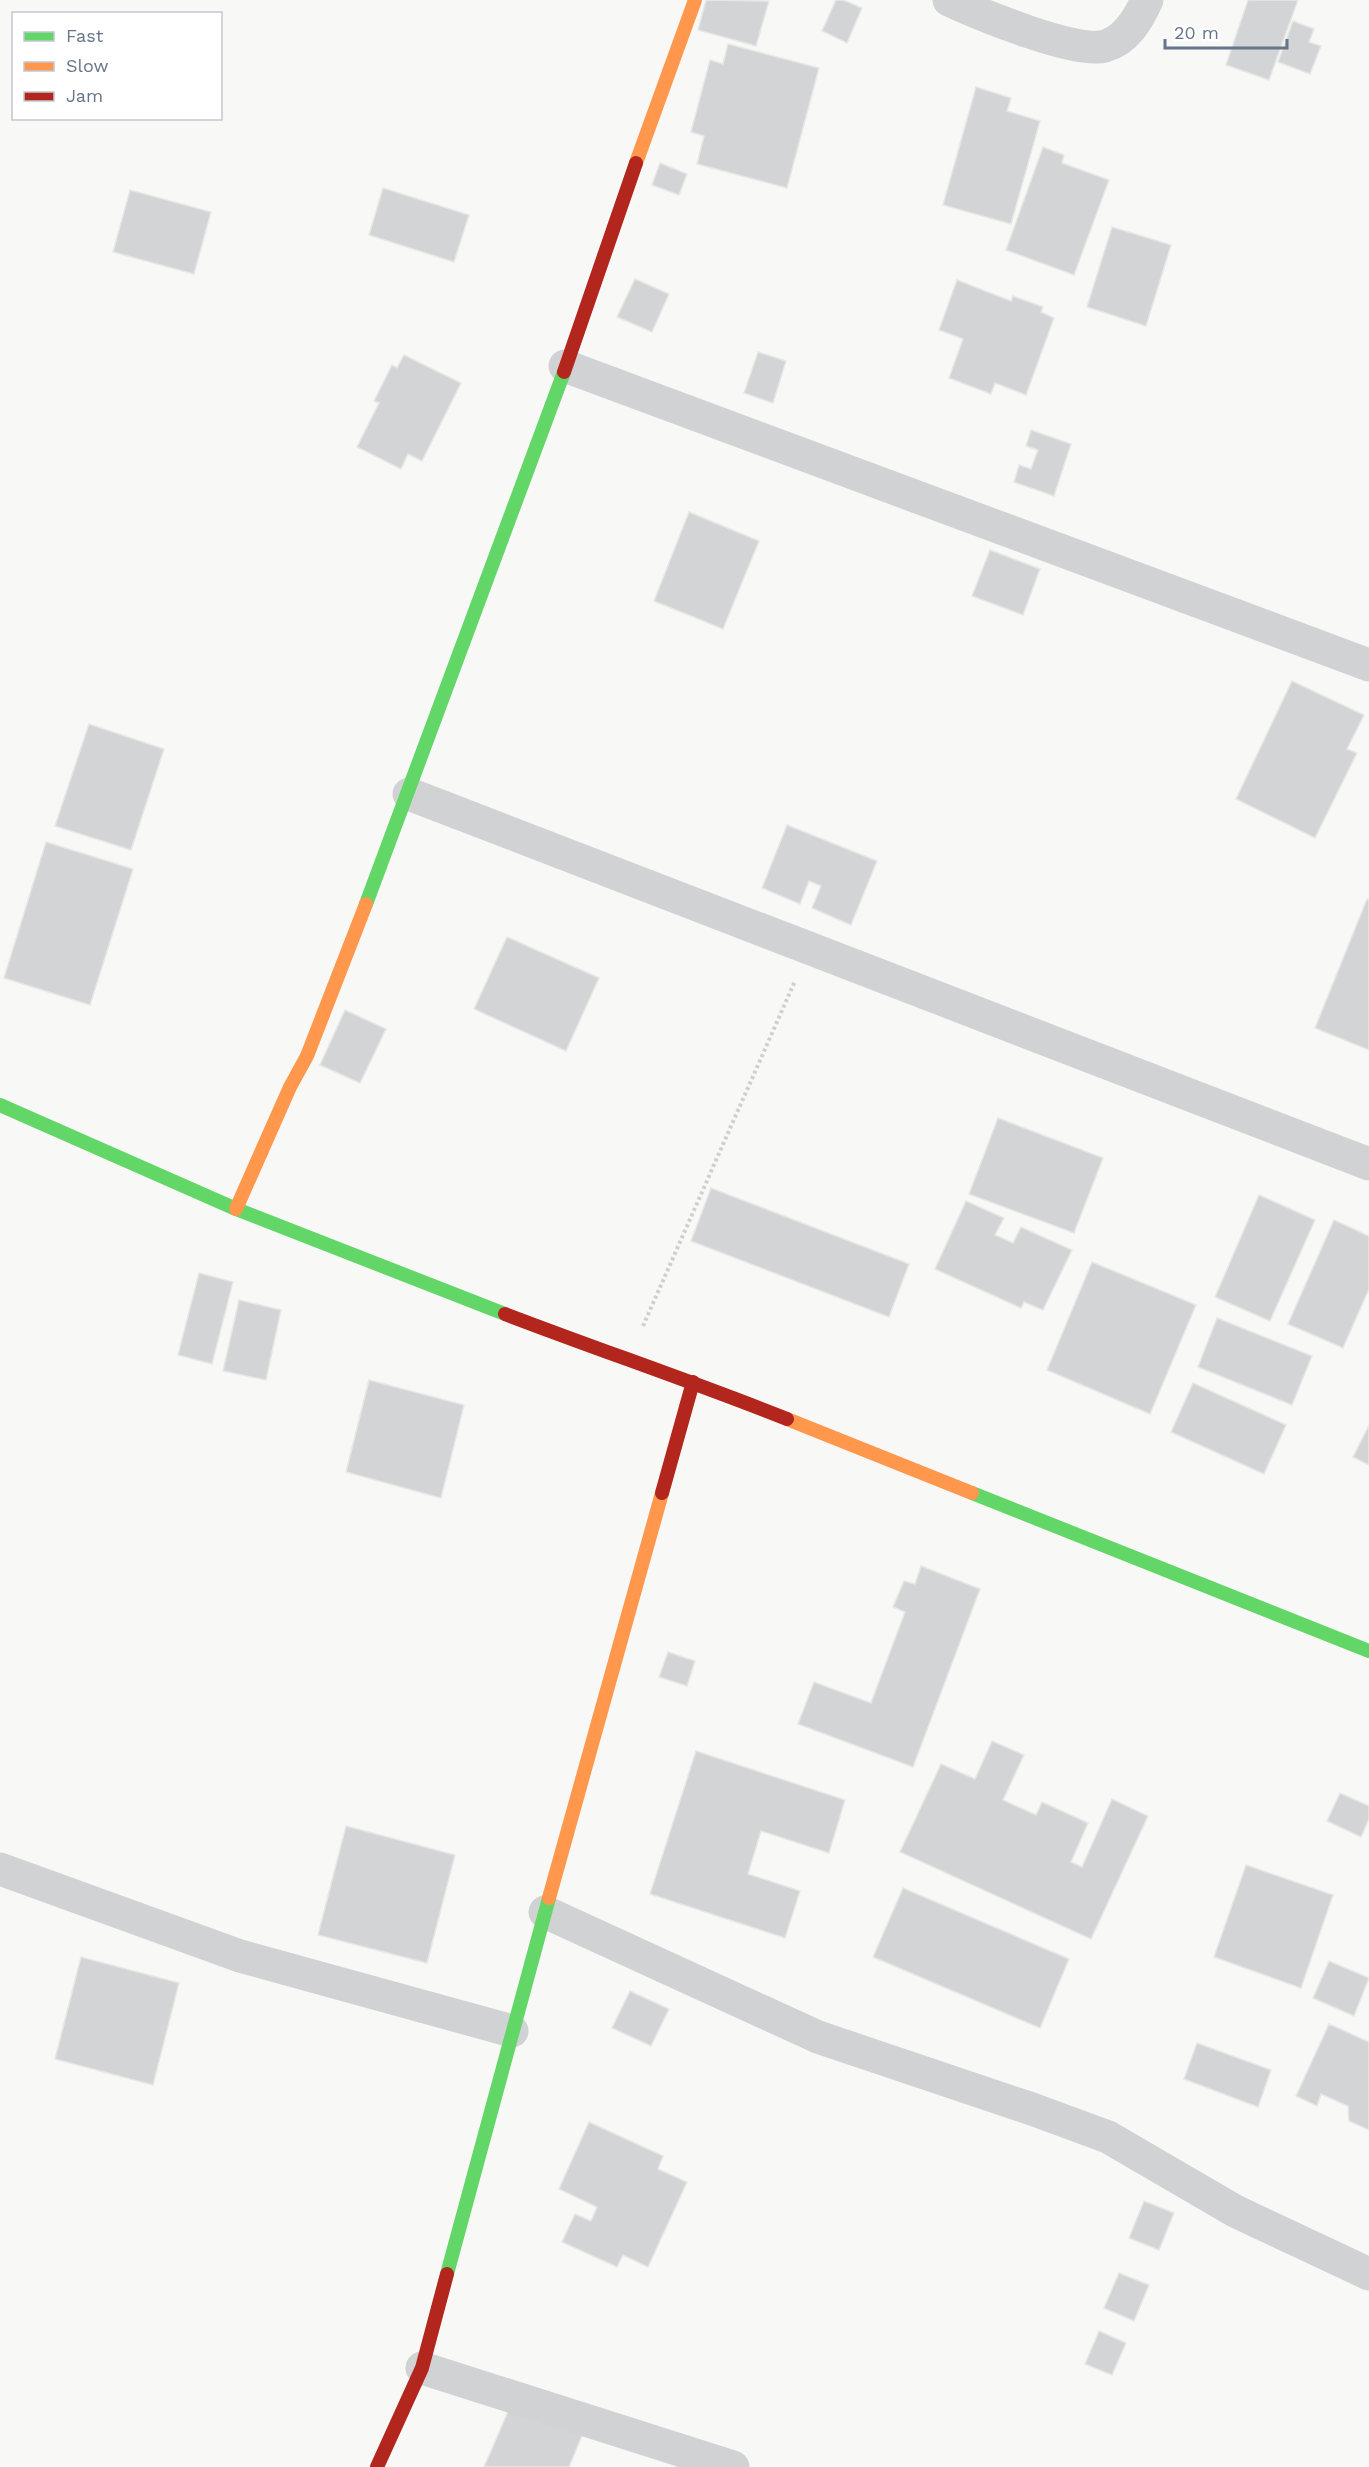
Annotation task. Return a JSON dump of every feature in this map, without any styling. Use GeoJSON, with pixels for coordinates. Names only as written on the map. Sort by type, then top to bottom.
{"type":"FeatureCollection","features":[{"type":"Feature","properties":{"kind":"street"},"geometry":{"type":"LineString","coordinates":[[236,1209],[290,1087],[307,1056],[409,794],[566,366],[662,84],[695,0]]}},
{"type":"Feature","properties":{"kind":"street"},"geometry":{"type":"LineString","coordinates":[[949,0],[982,15],[1046,38],[1102,47],[1124,38],[1147,0]]}},
{"type":"Feature","properties":{"kind":"street"},"geometry":{"type":"LineString","coordinates":[[566,366],[1369,664]]}},
{"type":"Feature","properties":{"kind":"street"},"geometry":{"type":"LineString","coordinates":[[409,794],[1369,1164]]}},
{"type":"Feature","properties":{"kind":"street"},"geometry":{"type":"LineString","coordinates":[[0,1105],[236,1209],[627,1361],[693,1382],[1369,1651]]}},
{"type":"Feature","properties":{"kind":"street"},"geometry":{"type":"LineString","coordinates":[[377,2467],[422,2368],[512,2031],[693,1382]]}},
{"type":"Feature","properties":{"kind":"street"},"geometry":{"type":"LineString","coordinates":[[0,1869],[240,1956],[512,2031]]}},
{"type":"Feature","properties":{"kind":"street"},"geometry":{"type":"LineString","coordinates":[[545,1912],[818,2037],[1108,2137],[1235,2211],[1369,2274]]}},
{"type":"Feature","properties":{"kind":"street"},"geometry":{"type":"LineString","coordinates":[[422,2368],[733,2467]]}},
{"type":"Feature","properties":{"kind":"path"},"geometry":{"type":"LineString","coordinates":[[627,1361],[810,948]]}},
{"type":"Feature","properties":{"kind":"building"},"geometry":{"type":"Polygon","coordinates":[[[706,0],[769,1],[756,46],[698,30],[706,0]]]}},
{"type":"Feature","properties":{"kind":"building"},"geometry":{"type":"Polygon","coordinates":[[[836,0],[843,0],[862,8],[847,43],[822,31],[836,0]]]}},
{"type":"Feature","properties":{"kind":"building"},"geometry":{"type":"Polygon","coordinates":[[[1248,0],[1298,0],[1269,80],[1226,65],[1248,0]]]}},
{"type":"Feature","properties":{"kind":"building"},"geometry":{"type":"Polygon","coordinates":[[[1293,21],[1314,29],[1309,42],[1321,46],[1310,74],[1278,62],[1293,21]]]}},
{"type":"Feature","properties":{"kind":"building"},"geometry":{"type":"Polygon","coordinates":[[[728,44],[819,68],[787,188],[697,164],[704,136],[691,132],[710,60],[723,64],[728,44]]]}},
{"type":"Feature","properties":{"kind":"building"},"geometry":{"type":"Polygon","coordinates":[[[976,87],[1011,98],[1007,111],[1040,121],[1011,224],[943,205],[976,87]]]}},
{"type":"Feature","properties":{"kind":"building"},"geometry":{"type":"Polygon","coordinates":[[[1043,147],[1064,155],[1062,163],[1109,180],[1074,275],[1006,250],[1043,147]]]}},
{"type":"Feature","properties":{"kind":"building"},"geometry":{"type":"Polygon","coordinates":[[[660,163],[687,174],[679,195],[652,185],[660,163]]]}},
{"type":"Feature","properties":{"kind":"building"},"geometry":{"type":"Polygon","coordinates":[[[383,188],[469,215],[454,262],[369,235],[383,188]]]}},
{"type":"Feature","properties":{"kind":"building"},"geometry":{"type":"Polygon","coordinates":[[[130,190],[211,212],[194,274],[113,252],[130,190]]]}},
{"type":"Feature","properties":{"kind":"building"},"geometry":{"type":"Polygon","coordinates":[[[1112,227],[1171,245],[1146,326],[1087,307],[1112,227]]]}},
{"type":"Feature","properties":{"kind":"building"},"geometry":{"type":"Polygon","coordinates":[[[635,279],[669,294],[652,332],[617,317],[635,279]]]}},
{"type":"Feature","properties":{"kind":"building"},"geometry":{"type":"Polygon","coordinates":[[[957,280],[1011,301],[1013,296],[1043,307],[1041,312],[1054,318],[1026,395],[995,383],[991,394],[949,378],[963,339],[939,330],[957,280]]]}},
{"type":"Feature","properties":{"kind":"building"},"geometry":{"type":"Polygon","coordinates":[[[758,352],[786,361],[773,403],[744,393],[758,352]]]}},
{"type":"Feature","properties":{"kind":"building"},"geometry":{"type":"Polygon","coordinates":[[[404,355],[461,383],[422,461],[408,454],[401,469],[357,447],[379,403],[374,401],[392,365],[397,368],[404,355]]]}},
{"type":"Feature","properties":{"kind":"building"},"geometry":{"type":"Polygon","coordinates":[[[1031,430],[1071,444],[1054,496],[1014,482],[1019,465],[1031,469],[1038,450],[1026,446],[1031,430]]]}},
{"type":"Feature","properties":{"kind":"building"},"geometry":{"type":"Polygon","coordinates":[[[689,512],[759,541],[723,629],[654,601],[689,512]]]}},
{"type":"Feature","properties":{"kind":"building"},"geometry":{"type":"Polygon","coordinates":[[[990,550],[1040,569],[1023,615],[972,596],[990,550]]]}},
{"type":"Feature","properties":{"kind":"building"},"geometry":{"type":"Polygon","coordinates":[[[1292,681],[1364,715],[1347,749],[1357,753],[1315,838],[1236,799],[1292,681]]]}},
{"type":"Feature","properties":{"kind":"building"},"geometry":{"type":"Polygon","coordinates":[[[89,724],[164,749],[131,850],[55,826],[89,724]]]}},
{"type":"Feature","properties":{"kind":"building"},"geometry":{"type":"Polygon","coordinates":[[[787,825],[877,861],[851,925],[812,908],[821,886],[809,881],[800,904],[762,888],[787,825]]]}},
{"type":"Feature","properties":{"kind":"building"},"geometry":{"type":"Polygon","coordinates":[[[46,842],[133,869],[90,1005],[4,978],[46,842]]]}},
{"type":"Feature","properties":{"kind":"building"},"geometry":{"type":"Polygon","coordinates":[[[1367,899],[1369,900],[1369,1050],[1315,1028],[1367,899]]]}},
{"type":"Feature","properties":{"kind":"building"},"geometry":{"type":"Polygon","coordinates":[[[507,937],[599,978],[566,1051],[474,1009],[507,937]]]}},
{"type":"Feature","properties":{"kind":"building"},"geometry":{"type":"Polygon","coordinates":[[[345,1010],[386,1029],[360,1083],[320,1065],[345,1010]]]}},
{"type":"Feature","properties":{"kind":"building"},"geometry":{"type":"Polygon","coordinates":[[[998,1118],[1103,1158],[1074,1233],[969,1194],[998,1118]]]}},
{"type":"Feature","properties":{"kind":"building"},"geometry":{"type":"Polygon","coordinates":[[[711,1188],[909,1264],[889,1317],[691,1241],[711,1188]]]}},
{"type":"Feature","properties":{"kind":"building"},"geometry":{"type":"Polygon","coordinates":[[[1259,1195],[1315,1220],[1270,1321],[1215,1297],[1259,1195]]]}},
{"type":"Feature","properties":{"kind":"building"},"geometry":{"type":"Polygon","coordinates":[[[966,1201],[1004,1218],[995,1235],[1013,1243],[1021,1227],[1072,1250],[1043,1310],[1024,1302],[1021,1308],[935,1269],[966,1201]]]}},
{"type":"Feature","properties":{"kind":"building"},"geometry":{"type":"Polygon","coordinates":[[[1334,1220],[1369,1236],[1369,1289],[1343,1348],[1288,1324],[1334,1220]]]}},
{"type":"Feature","properties":{"kind":"building"},"geometry":{"type":"Polygon","coordinates":[[[1092,1262],[1196,1305],[1150,1414],[1047,1370],[1092,1262]]]}},
{"type":"Feature","properties":{"kind":"building"},"geometry":{"type":"Polygon","coordinates":[[[199,1273],[233,1282],[212,1364],[178,1355],[199,1273]]]}},
{"type":"Feature","properties":{"kind":"building"},"geometry":{"type":"Polygon","coordinates":[[[239,1300],[281,1310],[266,1380],[223,1371],[239,1300]]]}},
{"type":"Feature","properties":{"kind":"building"},"geometry":{"type":"Polygon","coordinates":[[[1217,1318],[1312,1356],[1292,1405],[1198,1367],[1217,1318]]]}},
{"type":"Feature","properties":{"kind":"building"},"geometry":{"type":"Polygon","coordinates":[[[369,1380],[464,1405],[441,1498],[346,1472],[369,1380]]]}},
{"type":"Feature","properties":{"kind":"building"},"geometry":{"type":"Polygon","coordinates":[[[1193,1383],[1286,1425],[1264,1474],[1171,1432],[1193,1383]]]}},
{"type":"Feature","properties":{"kind":"building"},"geometry":{"type":"Polygon","coordinates":[[[1369,1425],[1369,1465],[1353,1457],[1369,1425]]]}},
{"type":"Feature","properties":{"kind":"building"},"geometry":{"type":"Polygon","coordinates":[[[921,1566],[980,1589],[913,1767],[798,1724],[814,1682],[871,1703],[905,1612],[893,1607],[904,1581],[915,1584],[921,1566]]]}},
{"type":"Feature","properties":{"kind":"building"},"geometry":{"type":"Polygon","coordinates":[[[668,1652],[695,1661],[687,1686],[659,1677],[668,1652]]]}},
{"type":"Feature","properties":{"kind":"building"},"geometry":{"type":"Polygon","coordinates":[[[992,1741],[1024,1755],[1003,1800],[1036,1815],[1042,1802],[1088,1823],[1071,1862],[1082,1867],[1112,1799],[1148,1816],[1091,1939],[900,1852],[941,1764],[975,1779],[992,1741]]]}},
{"type":"Feature","properties":{"kind":"building"},"geometry":{"type":"Polygon","coordinates":[[[696,1751],[845,1800],[829,1853],[761,1831],[748,1874],[800,1891],[785,1938],[650,1894],[696,1751]]]}},
{"type":"Feature","properties":{"kind":"building"},"geometry":{"type":"Polygon","coordinates":[[[1340,1793],[1369,1806],[1369,1819],[1361,1837],[1327,1821],[1340,1793]]]}},
{"type":"Feature","properties":{"kind":"building"},"geometry":{"type":"Polygon","coordinates":[[[346,1826],[455,1855],[427,1963],[318,1935],[346,1826]]]}},
{"type":"Feature","properties":{"kind":"building"},"geometry":{"type":"Polygon","coordinates":[[[1246,1865],[1333,1895],[1301,1988],[1214,1957],[1246,1865]]]}},
{"type":"Feature","properties":{"kind":"building"},"geometry":{"type":"Polygon","coordinates":[[[903,1888],[1069,1959],[1040,2028],[873,1957],[903,1888]]]}},
{"type":"Feature","properties":{"kind":"building"},"geometry":{"type":"Polygon","coordinates":[[[81,1957],[179,1983],[153,2085],[55,2059],[81,1957]]]}},
{"type":"Feature","properties":{"kind":"building"},"geometry":{"type":"Polygon","coordinates":[[[1329,1961],[1369,1978],[1354,2016],[1313,1998],[1329,1961]]]}},
{"type":"Feature","properties":{"kind":"building"},"geometry":{"type":"Polygon","coordinates":[[[630,1991],[669,2009],[651,2046],[612,2028],[630,1991]]]}},
{"type":"Feature","properties":{"kind":"building"},"geometry":{"type":"Polygon","coordinates":[[[1329,2024],[1369,2042],[1369,2130],[1349,2121],[1348,2106],[1321,2094],[1317,2106],[1296,2096],[1329,2024]]]}},
{"type":"Feature","properties":{"kind":"building"},"geometry":{"type":"Polygon","coordinates":[[[1197,2043],[1271,2070],[1258,2107],[1184,2079],[1197,2043]]]}},
{"type":"Feature","properties":{"kind":"building"},"geometry":{"type":"Polygon","coordinates":[[[589,2122],[663,2156],[658,2169],[687,2182],[648,2267],[623,2255],[617,2267],[562,2242],[575,2214],[591,2221],[597,2207],[559,2189],[589,2122]]]}},
{"type":"Feature","properties":{"kind":"building"},"geometry":{"type":"Polygon","coordinates":[[[1144,2201],[1174,2213],[1159,2250],[1129,2238],[1144,2201]]]}},
{"type":"Feature","properties":{"kind":"building"},"geometry":{"type":"Polygon","coordinates":[[[1119,2273],[1149,2285],[1134,2321],[1104,2308],[1119,2273]]]}},
{"type":"Feature","properties":{"kind":"building"},"geometry":{"type":"Polygon","coordinates":[[[1099,2331],[1126,2343],[1112,2375],[1085,2364],[1099,2331]]]}},
{"type":"Feature","properties":{"kind":"building"},"geometry":{"type":"Polygon","coordinates":[[[513,2400],[584,2431],[569,2467],[484,2467],[513,2400]]]}},
{"type":"Feature","properties":{"kind":"traffic: fast"},"geometry":{"type":"LineString","coordinates":[[366,904],[564,372]]}},
{"type":"Feature","properties":{"kind":"traffic: fast"},"geometry":{"type":"LineString","coordinates":[[0,1105],[236,1209],[505,1314]]}},
{"type":"Feature","properties":{"kind":"traffic: fast"},"geometry":{"type":"LineString","coordinates":[[972,1493],[1369,1651]]}},
{"type":"Feature","properties":{"kind":"traffic: fast"},"geometry":{"type":"LineString","coordinates":[[447,2274],[549,1898]]}},
{"type":"Feature","properties":{"kind":"traffic: slow"},"geometry":{"type":"LineString","coordinates":[[636,163],[695,0]]}},
{"type":"Feature","properties":{"kind":"traffic: slow"},"geometry":{"type":"LineString","coordinates":[[236,1209],[290,1087],[307,1056],[366,904]]}},
{"type":"Feature","properties":{"kind":"traffic: slow"},"geometry":{"type":"LineString","coordinates":[[787,1419],[972,1493]]}},
{"type":"Feature","properties":{"kind":"traffic: slow"},"geometry":{"type":"LineString","coordinates":[[549,1898],[662,1493]]}},
{"type":"Feature","properties":{"kind":"traffic: jam"},"geometry":{"type":"LineString","coordinates":[[564,372],[636,163]]}},
{"type":"Feature","properties":{"kind":"traffic: jam"},"geometry":{"type":"LineString","coordinates":[[505,1314],[787,1419]]}},
{"type":"Feature","properties":{"kind":"traffic: jam"},"geometry":{"type":"LineString","coordinates":[[662,1493],[693,1382]]}},
{"type":"Feature","properties":{"kind":"traffic: jam"},"geometry":{"type":"LineString","coordinates":[[377,2467],[422,2368],[447,2274]]}}]}
